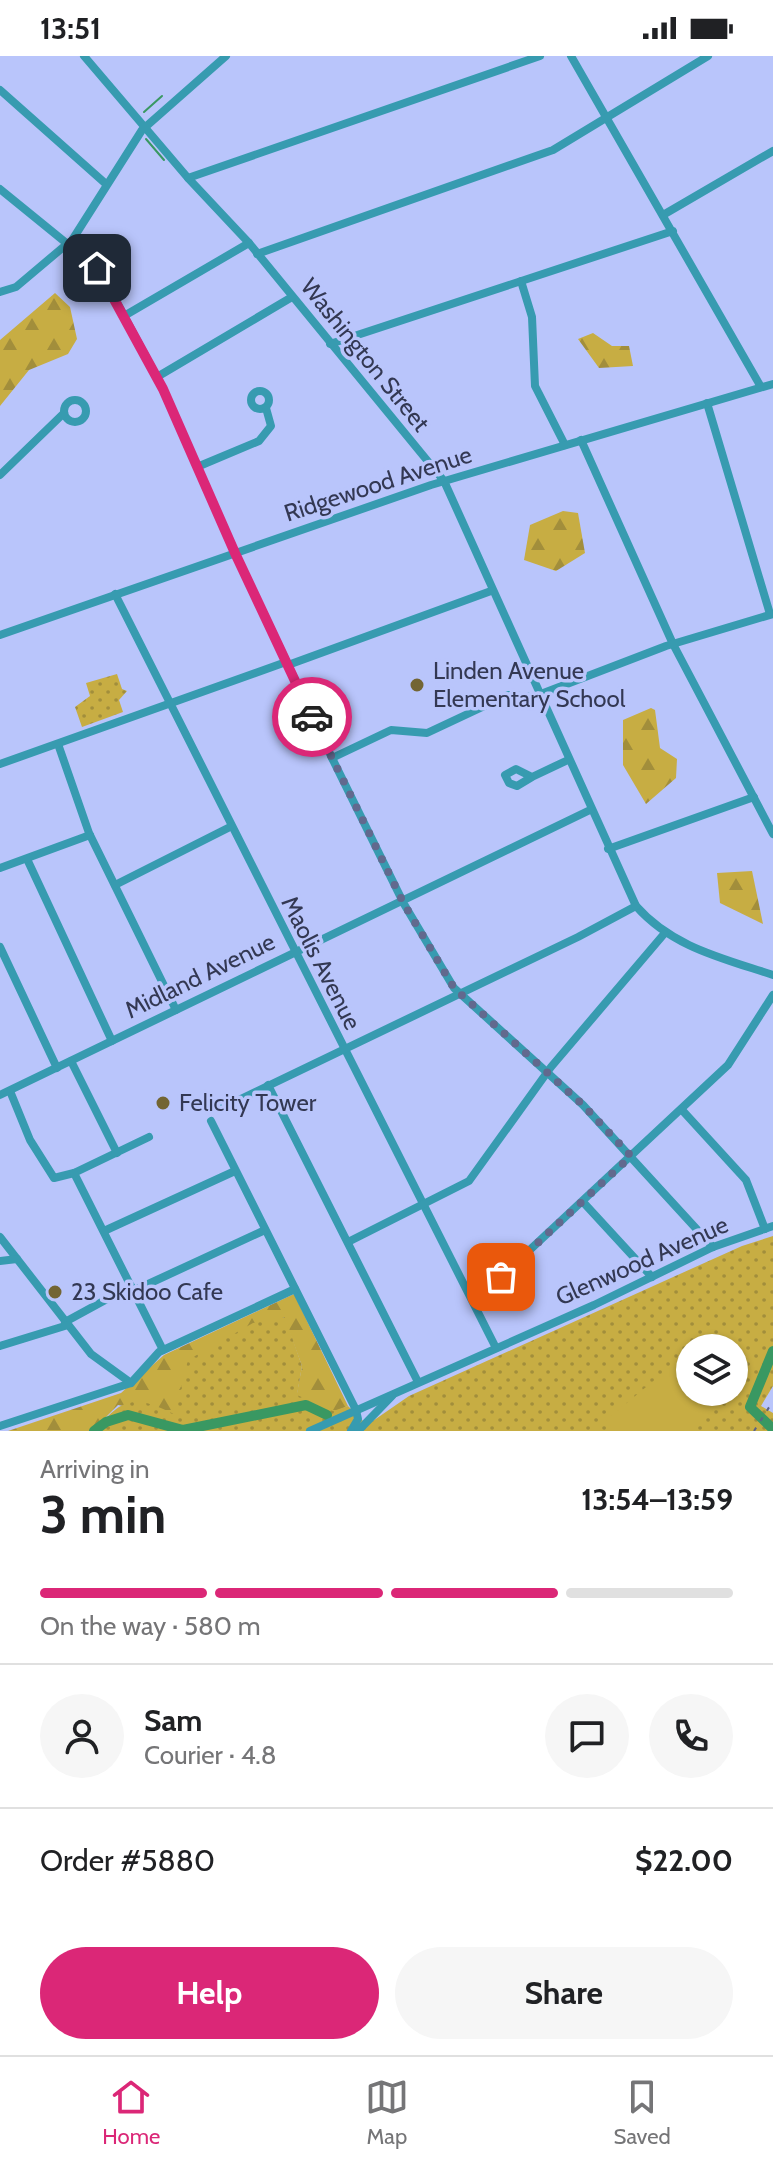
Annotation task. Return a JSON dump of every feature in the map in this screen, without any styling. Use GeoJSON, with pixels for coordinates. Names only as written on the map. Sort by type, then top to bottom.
{"type":"FeatureCollection","features":[{"type":"Feature","properties":{"kind":"street","name":"Washington Street"},"geometry":{"type":"LineString","coordinates":[[84,56],[188,178],[249,243],[444,481],[538,696],[636,906],[664,934],[682,944],[773,975]]}},
{"type":"Feature","properties":{"kind":"street"},"geometry":{"type":"LineString","coordinates":[[188,178],[540,56]]}},
{"type":"Feature","properties":{"kind":"street"},"geometry":{"type":"LineString","coordinates":[[571,56],[761,387]]}},
{"type":"Feature","properties":{"kind":"street"},"geometry":{"type":"LineString","coordinates":[[257,254],[553,150],[608,120],[708,56]]}},
{"type":"Feature","properties":{"kind":"street"},"geometry":{"type":"LineString","coordinates":[[0,292],[16,287],[68,245],[145,128],[224,57]]}},
{"type":"Feature","properties":{"kind":"street"},"geometry":{"type":"LineString","coordinates":[[0,90],[106,184]]}},
{"type":"Feature","properties":{"kind":"street"},"geometry":{"type":"LineString","coordinates":[[663,215],[773,151]]}},
{"type":"Feature","properties":{"kind":"street"},"geometry":{"type":"LineString","coordinates":[[0,189],[97,268],[157,377],[287,664],[403,902],[459,993],[547,1073],[631,1156],[713,1247]]}},
{"type":"Feature","properties":{"kind":"street"},"geometry":{"type":"LineString","coordinates":[[330,344],[673,231]]}},
{"type":"Feature","properties":{"kind":"street"},"geometry":{"type":"LineString","coordinates":[[124,316],[249,243]]}},
{"type":"Feature","properties":{"kind":"street"},"geometry":{"type":"LineString","coordinates":[[521,281],[532,317],[535,386],[565,445]]}},
{"type":"Feature","properties":{"kind":"street"},"geometry":{"type":"LineString","coordinates":[[157,377],[292,297]]}},
{"type":"Feature","properties":{"kind":"street","name":"Ridgewood Avenue"},"geometry":{"type":"LineString","coordinates":[[0,635],[444,481],[773,384]]}},
{"type":"Feature","properties":{"kind":"street"},"geometry":{"type":"LineString","coordinates":[[332,758],[391,730],[427,733],[508,695],[538,696],[673,644],[771,614],[707,403]]}},
{"type":"Feature","properties":{"kind":"street"},"geometry":{"type":"LineString","coordinates":[[197,467],[264,436],[271,426],[266,408]]}},
{"type":"Feature","properties":{"kind":"street"},"geometry":{"type":"LineString","coordinates":[[0,475],[64,413]]}},
{"type":"Feature","properties":{"kind":"street"},"geometry":{"type":"LineString","coordinates":[[581,440],[673,644],[772,829]]}},
{"type":"Feature","properties":{"kind":"street"},"geometry":{"type":"LineString","coordinates":[[0,764],[491,591]]}},
{"type":"Feature","properties":{"kind":"street","name":"Maolis Avenue"},"geometry":{"type":"LineString","coordinates":[[115,594],[230,827],[496,1348]]}},
{"type":"Feature","properties":{"kind":"street"},"geometry":{"type":"LineString","coordinates":[[58,744],[90,835],[176,1010]]}},
{"type":"Feature","properties":{"kind":"street"},"geometry":{"type":"LineString","coordinates":[[532,777],[568,760]]}},
{"type":"Feature","properties":{"kind":"street"},"geometry":{"type":"LineString","coordinates":[[608,849],[754,797]]}},
{"type":"Feature","properties":{"kind":"street","name":"Midland Avenue"},"geometry":{"type":"LineString","coordinates":[[0,1095],[590,810]]}},
{"type":"Feature","properties":{"kind":"street"},"geometry":{"type":"LineString","coordinates":[[115,885],[230,827]]}},
{"type":"Feature","properties":{"kind":"street"},"geometry":{"type":"LineString","coordinates":[[0,868],[90,835]]}},
{"type":"Feature","properties":{"kind":"street"},"geometry":{"type":"LineString","coordinates":[[27,859],[112,1041]]}},
{"type":"Feature","properties":{"kind":"street"},"geometry":{"type":"LineString","coordinates":[[222,1108],[578,937],[636,906]]}},
{"type":"Feature","properties":{"kind":"street"},"geometry":{"type":"LineString","coordinates":[[348,1242],[469,1181],[547,1073],[664,934]]}},
{"type":"Feature","properties":{"kind":"street"},"geometry":{"type":"LineString","coordinates":[[0,947],[57,1068]]}},
{"type":"Feature","properties":{"kind":"street"},"geometry":{"type":"LineString","coordinates":[[474,1302],[728,1065],[773,995]]}},
{"type":"Feature","properties":{"kind":"street"},"geometry":{"type":"LineString","coordinates":[[71,1061],[117,1153]]}},
{"type":"Feature","properties":{"kind":"street"},"geometry":{"type":"LineString","coordinates":[[268,1085],[418,1382]]}},
{"type":"Feature","properties":{"kind":"street"},"geometry":{"type":"LineString","coordinates":[[10,1091],[48,1172],[58,1179],[149,1137]]}},
{"type":"Feature","properties":{"kind":"street"},"geometry":{"type":"LineString","coordinates":[[682,1110],[746,1180],[769,1227]]}},
{"type":"Feature","properties":{"kind":"street"},"geometry":{"type":"LineString","coordinates":[[211,1121],[356,1410],[358,1419],[351,1431]]}},
{"type":"Feature","properties":{"kind":"street"},"geometry":{"type":"LineString","coordinates":[[104,1231],[235,1171]]}},
{"type":"Feature","properties":{"kind":"street"},"geometry":{"type":"LineString","coordinates":[[74,1173],[163,1350]]}},
{"type":"Feature","properties":{"kind":"street"},"geometry":{"type":"LineString","coordinates":[[583,1202],[652,1277]]}},
{"type":"Feature","properties":{"kind":"street","name":"Glenwood Avenue"},"geometry":{"type":"LineString","coordinates":[[310,1431],[713,1247],[769,1227]]}},
{"type":"Feature","properties":{"kind":"street"},"geometry":{"type":"LineString","coordinates":[[0,1346],[67,1323],[132,1288],[265,1230]]}},
{"type":"Feature","properties":{"kind":"street"},"geometry":{"type":"LineString","coordinates":[[0,1237],[91,1354],[131,1383]]}},
{"type":"Feature","properties":{"kind":"street"},"geometry":{"type":"LineString","coordinates":[[0,1261],[17,1259]]}},
{"type":"Feature","properties":{"kind":"street"},"geometry":{"type":"LineString","coordinates":[[0,1426],[131,1383],[163,1350],[295,1289]]}},
{"type":"Feature","properties":{"kind":"street"},"geometry":{"type":"LineString","coordinates":[[358,1431],[395,1392]]}},
{"type":"Feature","properties":{"kind":"green space"},"geometry":{"type":"Polygon","coordinates":[[[55,293],[70,307],[77,339],[68,354],[29,370],[0,406],[0,340],[55,293]]]}},
{"type":"Feature","properties":{"kind":"green space"},"geometry":{"type":"Polygon","coordinates":[[[593,333],[612,346],[629,346],[633,366],[599,368],[578,339],[593,333]]]}},
{"type":"Feature","properties":{"kind":"green space"},"geometry":{"type":"Polygon","coordinates":[[[563,511],[578,513],[585,553],[556,571],[524,560],[530,525],[563,511]]]}},
{"type":"Feature","properties":{"kind":"green space"},"geometry":{"type":"Polygon","coordinates":[[[117,674],[122,689],[127,691],[119,700],[123,712],[82,727],[75,707],[90,696],[86,683],[117,674]]]}},
{"type":"Feature","properties":{"kind":"green space"},"geometry":{"type":"Polygon","coordinates":[[[651,708],[655,710],[660,748],[677,759],[676,778],[646,804],[623,765],[623,720],[651,708]]]}},
{"type":"Feature","properties":{"kind":"green space"},"geometry":{"type":"Polygon","coordinates":[[[752,871],[763,924],[720,903],[717,873],[752,871]]]}},
{"type":"Feature","properties":{"kind":"green space"},"geometry":{"type":"Polygon","coordinates":[[[773,1236],[773,1386],[761,1406],[773,1413],[773,1431],[95,1431],[114,1411],[130,1402],[149,1404],[174,1414],[188,1360],[253,1323],[285,1317],[302,1366],[297,1395],[333,1411],[348,1406],[367,1425],[409,1396],[742,1246],[773,1236]]]}},
{"type":"Feature","properties":{"kind":"green space"},"geometry":{"type":"Polygon","coordinates":[[[294,1294],[348,1406],[290,1431],[302,1366],[284,1317],[175,1415],[118,1405],[92,1431],[8,1431],[121,1393],[164,1355],[294,1294]]]}},
{"type":"Feature","properties":{"kind":"green space"},"geometry":{"type":"Polygon","coordinates":[[[674,1364],[676,1406],[709,1406],[713,1411],[688,1431],[615,1431],[606,1420],[674,1364]]]}},
{"type":"Feature","properties":{"kind":"waterway"},"geometry":{"type":"LineString","coordinates":[[144,112],[162,96]]}},
{"type":"Feature","properties":{"kind":"waterway"},"geometry":{"type":"LineString","coordinates":[[146,139],[164,160]]}},
{"type":"Feature","properties":{"kind":"waterway"},"geometry":{"type":"LineString","coordinates":[[773,1351],[750,1407],[773,1429]]}},
{"type":"Feature","properties":{"kind":"waterway"},"geometry":{"type":"LineString","coordinates":[[94,1431],[106,1422],[128,1415],[183,1430],[306,1405],[327,1415]]}},
{"type":"Feature","properties":{"kind":"railway"},"geometry":{"type":"LineString","coordinates":[[754,1431],[773,1401]]}},
{"type":"Feature","properties":{"kind":"way so far"},"geometry":{"type":"LineString","coordinates":[[312,717],[404,904],[454,988],[583,1105],[631,1156],[501,1277]]}},
{"type":"Feature","properties":{"kind":"place","name":"Linden Avenue Elementary School"},"geometry":{"type":"Point","coordinates":[417,685]}},
{"type":"Feature","properties":{"kind":"place","name":"Felicity Tower"},"geometry":{"type":"Point","coordinates":[163,1103]}},
{"type":"Feature","properties":{"kind":"place","name":"23 Skidoo Cafe"},"geometry":{"type":"Point","coordinates":[55,1292]}},
{"type":"Feature","properties":{"kind":"route"},"geometry":{"type":"LineString","coordinates":[[97,268],[163,389],[312,717]]}}]}
